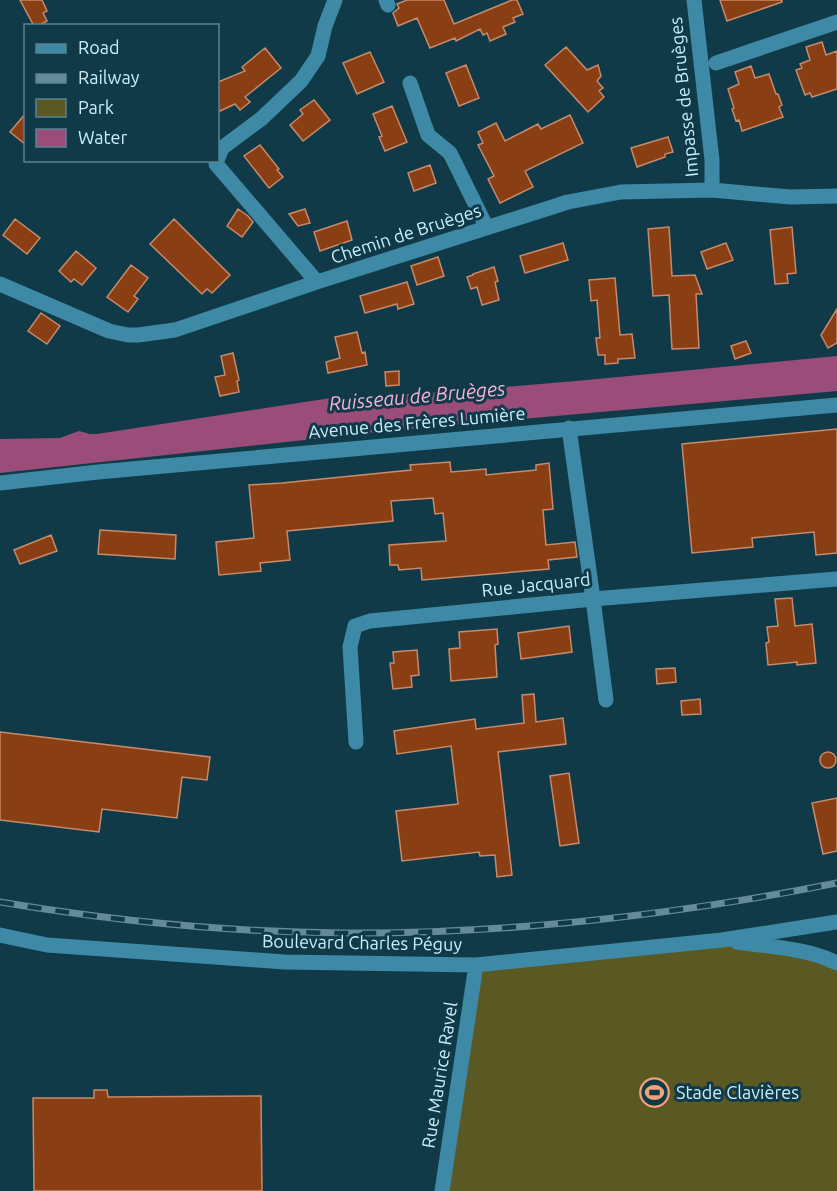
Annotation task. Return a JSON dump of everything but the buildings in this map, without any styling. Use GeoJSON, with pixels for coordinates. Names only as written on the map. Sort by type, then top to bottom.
{"type":"FeatureCollection","features":[{"type":"Feature","properties":{"kind":"street"},"geometry":{"type":"LineString","coordinates":[[219,155],[222,148],[261,119],[301,81],[318,56],[325,26],[335,0]]}},
{"type":"Feature","properties":{"kind":"street","name":"Impasse de Bruèges"},"geometry":{"type":"LineString","coordinates":[[694,0],[712,160],[712,190]]}},
{"type":"Feature","properties":{"kind":"street"},"geometry":{"type":"LineString","coordinates":[[716,63],[837,22]]}},
{"type":"Feature","properties":{"kind":"street"},"geometry":{"type":"LineString","coordinates":[[410,83],[428,135],[450,153],[487,228]]}},
{"type":"Feature","properties":{"kind":"street"},"geometry":{"type":"LineString","coordinates":[[216,162],[317,282]]}},
{"type":"Feature","properties":{"kind":"street","name":"Chemin de Bruèges"},"geometry":{"type":"LineString","coordinates":[[0,284],[109,332],[138,335],[175,330],[568,202],[621,192],[712,190],[790,197],[837,196]]}},
{"type":"Feature","properties":{"kind":"street","name":"Avenue des Frères Lumière"},"geometry":{"type":"LineString","coordinates":[[0,483],[569,428],[837,405]]}},
{"type":"Feature","properties":{"kind":"street"},"geometry":{"type":"LineString","coordinates":[[569,428],[606,700]]}},
{"type":"Feature","properties":{"kind":"street","name":"Rue Jacquard"},"geometry":{"type":"LineString","coordinates":[[356,742],[350,647],[356,626],[370,621],[593,599],[837,579]]}},
{"type":"Feature","properties":{"kind":"street","name":"Boulevard Charles Péguy"},"geometry":{"type":"LineString","coordinates":[[0,935],[47,945],[284,962],[476,965],[722,940],[837,922]]}},
{"type":"Feature","properties":{"kind":"street","name":"Boulevard Charles Péguy"},"geometry":{"type":"LineString","coordinates":[[722,940],[794,951],[837,963]]}},
{"type":"Feature","properties":{"kind":"street","name":"Rue Maurice Ravel"},"geometry":{"type":"LineString","coordinates":[[442,1191],[476,965]]}},
{"type":"Feature","properties":{"kind":"green space"},"geometry":{"type":"Polygon","coordinates":[[[722,940],[837,964],[837,1191],[442,1191],[476,965],[722,940]]]}},
{"type":"Feature","properties":{"kind":"water","name":"Ruisseau de Bruèges"},"geometry":{"type":"Polygon","coordinates":[[[837,356],[837,391],[387,431],[0,473],[0,439],[60,438],[79,431],[97,434],[331,398],[446,392],[837,356]]]}},
{"type":"Feature","properties":{"kind":"railway"},"geometry":{"type":"LineString","coordinates":[[0,902],[85,915],[213,928],[342,933],[404,932],[529,926],[653,913],[837,883]]}},
{"type":"Feature","properties":{"kind":"place","name":"Stade Clavières"},"geometry":{"type":"Point","coordinates":[655,1093]}}]}
